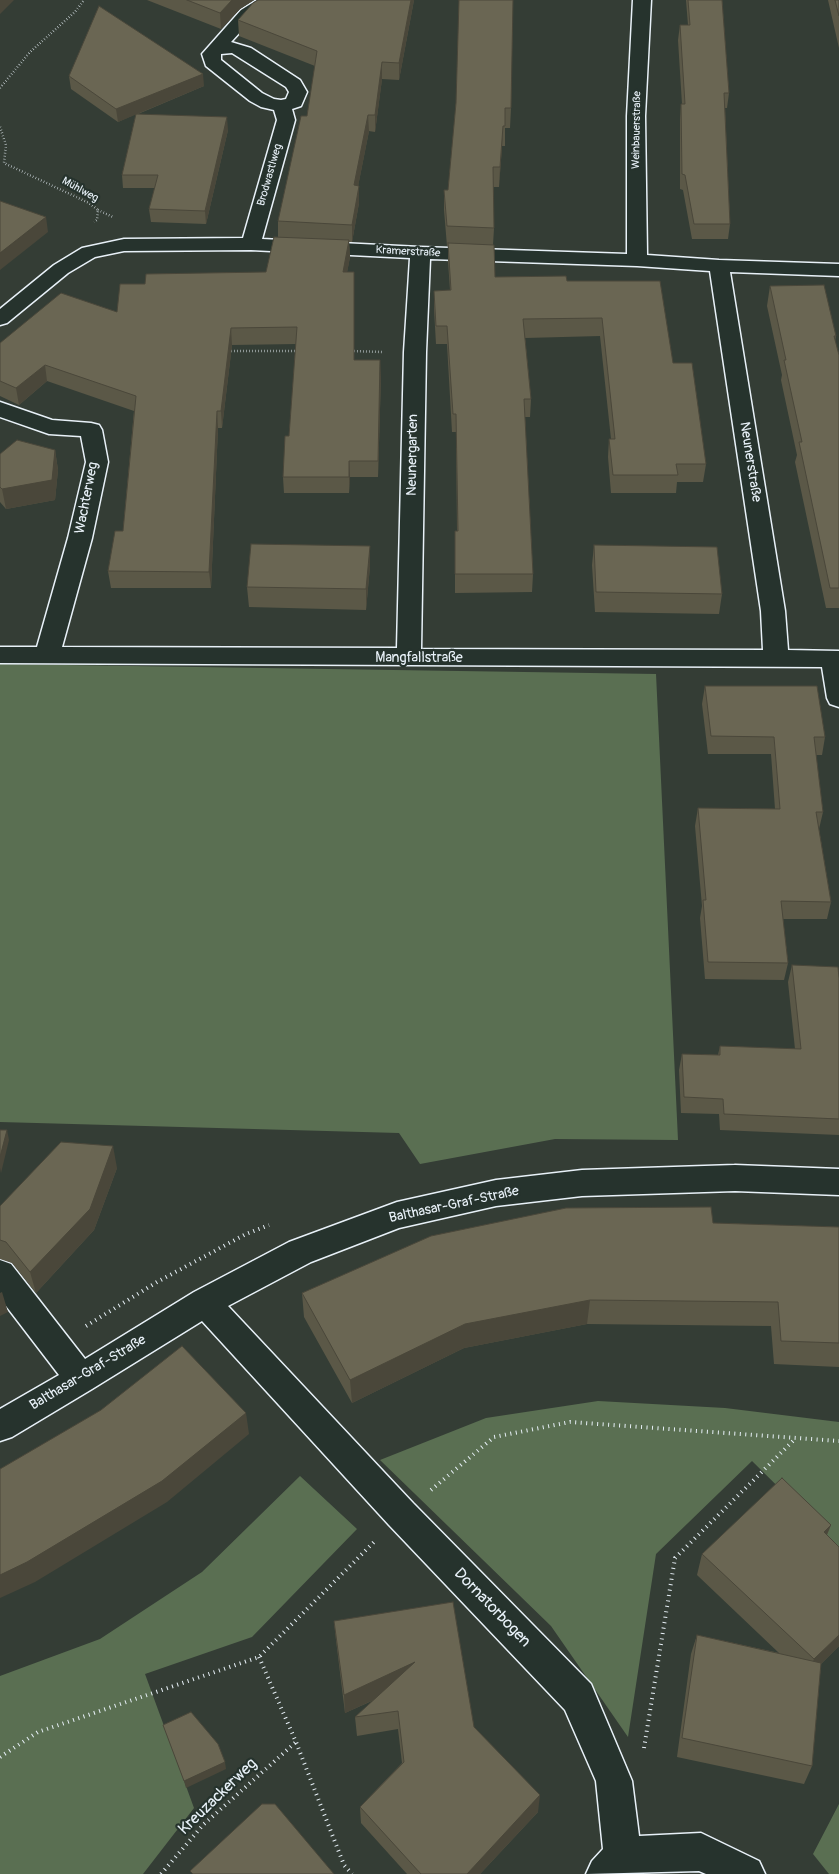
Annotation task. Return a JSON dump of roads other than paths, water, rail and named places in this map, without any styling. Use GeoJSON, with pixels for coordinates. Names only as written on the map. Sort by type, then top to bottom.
{"type":"FeatureCollection","features":[{"type":"Feature","properties":{"kind":"street"},"geometry":{"type":"LineString","coordinates":[[217,49],[234,47],[245,52],[294,84],[298,92],[294,102],[282,106],[268,103],[256,97],[212,62],[211,54],[247,14],[269,0]]}},
{"type":"Feature","properties":{"kind":"street","name":"Weinbauerstraße"},"geometry":{"type":"LineString","coordinates":[[637,260],[636,116],[642,0]]}},
{"type":"Feature","properties":{"kind":"street","name":"Brodwastlweg"},"geometry":{"type":"LineString","coordinates":[[251,244],[286,120],[282,106]]}},
{"type":"Feature","properties":{"kind":"street","name":"Kramerstraße"},"geometry":{"type":"LineString","coordinates":[[0,319],[61,269],[89,252],[124,245],[251,244],[420,253],[637,260],[719,266],[839,270]]}},
{"type":"Feature","properties":{"kind":"street","name":"Neunergarten"},"geometry":{"type":"LineString","coordinates":[[410,658],[415,352],[420,253]]}},
{"type":"Feature","properties":{"kind":"street","name":"Neunerstraße"},"geometry":{"type":"LineString","coordinates":[[719,266],[773,611],[776,659]]}},
{"type":"Feature","properties":{"kind":"street","name":"Wachterweg"},"geometry":{"type":"LineString","coordinates":[[0,409],[49,427],[91,430],[96,462],[80,538],[47,656]]}},
{"type":"Feature","properties":{"kind":"street","name":"Mangfallstraße"},"geometry":{"type":"LineString","coordinates":[[0,655],[836,659]]}},
{"type":"Feature","properties":{"kind":"street"},"geometry":{"type":"LineString","coordinates":[[836,659],[839,698]]}},
{"type":"Feature","properties":{"kind":"street","name":"Balthasar-Graf-Straße"},"geometry":{"type":"LineString","coordinates":[[0,1426],[205,1302],[300,1252],[388,1219],[496,1193],[582,1183],[735,1178],[839,1182]]}},
{"type":"Feature","properties":{"kind":"street"},"geometry":{"type":"LineString","coordinates":[[0,1274],[80,1379]]}},
{"type":"Feature","properties":{"kind":"street","name":"Dornatorbogen"},"geometry":{"type":"LineString","coordinates":[[205,1302],[232,1334],[401,1514],[578,1697],[614,1781],[613,1865],[701,1852],[746,1874]]}}]}
